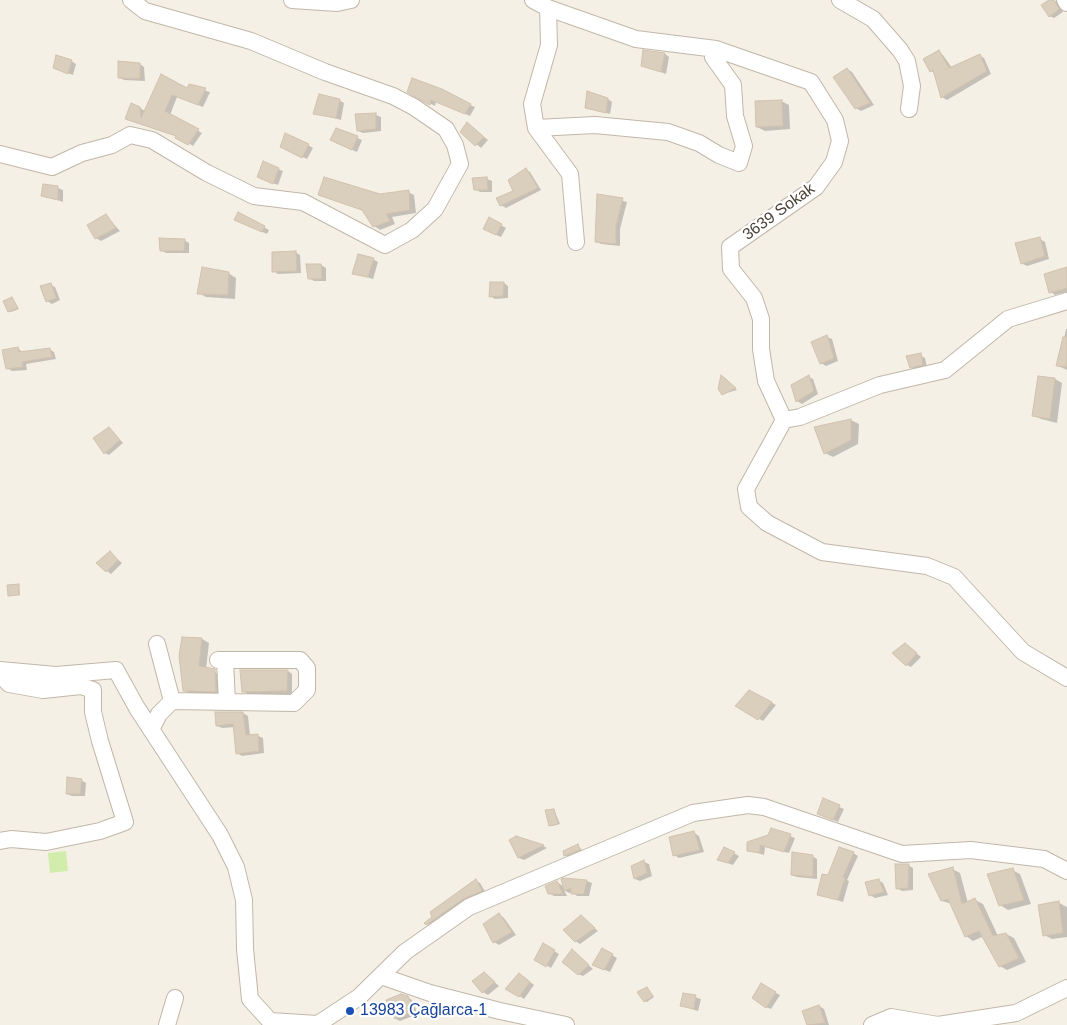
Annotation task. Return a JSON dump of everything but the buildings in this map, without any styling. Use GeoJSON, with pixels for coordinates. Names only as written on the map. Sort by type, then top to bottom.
{"type":"FeatureCollection","features":[{"type":"Feature","properties":{"kind":"street"},"geometry":{"type":"LineString","coordinates":[[0,154],[52,167],[82,153],[112,145],[130,135],[152,140],[207,173],[254,196],[303,202],[385,245],[412,230],[435,209],[460,164],[455,145],[446,129],[430,118],[393,96],[325,72],[251,41],[145,11],[131,0]]}},
{"type":"Feature","properties":{"kind":"street"},"geometry":{"type":"LineString","coordinates":[[292,0],[337,3],[351,0]]}},
{"type":"Feature","properties":{"kind":"street"},"geometry":{"type":"LineString","coordinates":[[840,0],[872,19],[900,50],[907,61],[912,86],[909,109]]}},
{"type":"Feature","properties":{"kind":"street"},"geometry":{"type":"LineString","coordinates":[[540,4],[549,45],[532,104],[536,128],[570,174],[576,242]]}},
{"type":"Feature","properties":{"kind":"street","name":"3639 Sokak"},"geometry":{"type":"LineString","coordinates":[[540,4],[636,39],[716,49],[811,82],[835,120],[840,141],[834,162],[816,187],[730,248],[731,269],[754,298],[759,312],[766,381],[784,420]]}},
{"type":"Feature","properties":{"kind":"street"},"geometry":{"type":"LineString","coordinates":[[536,128],[595,124],[668,132],[699,143],[719,155],[739,163],[744,146],[735,116],[734,85],[713,58],[716,49]]}},
{"type":"Feature","properties":{"kind":"street"},"geometry":{"type":"LineString","coordinates":[[1067,301],[1008,319],[944,370],[880,385],[800,417],[784,420],[746,488],[749,507],[767,523],[822,552],[928,566],[954,577],[1023,652],[1067,678]]}},
{"type":"Feature","properties":{"kind":"street"},"geometry":{"type":"LineString","coordinates":[[157,644],[172,701]]}},
{"type":"Feature","properties":{"kind":"street"},"geometry":{"type":"LineString","coordinates":[[151,730],[159,714],[172,701],[227,702],[294,703],[307,690],[307,668],[300,660],[222,660],[227,702]]}},
{"type":"Feature","properties":{"kind":"street"},"geometry":{"type":"LineString","coordinates":[[0,670],[56,675],[116,670],[151,730],[220,835],[236,867],[244,900],[245,950],[250,999],[270,1021],[318,1024],[359,998],[405,952],[469,907],[694,813],[748,804],[764,807],[902,854],[971,850],[1044,859],[1067,871]]}},
{"type":"Feature","properties":{"kind":"street"},"geometry":{"type":"LineString","coordinates":[[0,674],[9,684],[43,690],[81,686],[94,690],[93,712],[125,822],[100,831],[46,842],[11,839],[0,841]]}},
{"type":"Feature","properties":{"kind":"street"},"geometry":{"type":"LineString","coordinates":[[381,976],[430,993],[566,1025]]}},
{"type":"Feature","properties":{"kind":"street"},"geometry":{"type":"LineString","coordinates":[[872,1025],[891,1016],[938,1025],[1016,1013],[1067,988]]}},
{"type":"Feature","properties":{"kind":"street"},"geometry":{"type":"LineString","coordinates":[[167,1025],[176,998]]}},
{"type":"Feature","properties":{"kind":"green space"},"geometry":{"type":"Polygon","coordinates":[[[66,851],[68,871],[50,873],[48,853],[66,851]]]}},
{"type":"Feature","properties":{"kind":"place","name":"13983 Çağlarca-1"},"geometry":{"type":"Point","coordinates":[350,1011]}}]}
